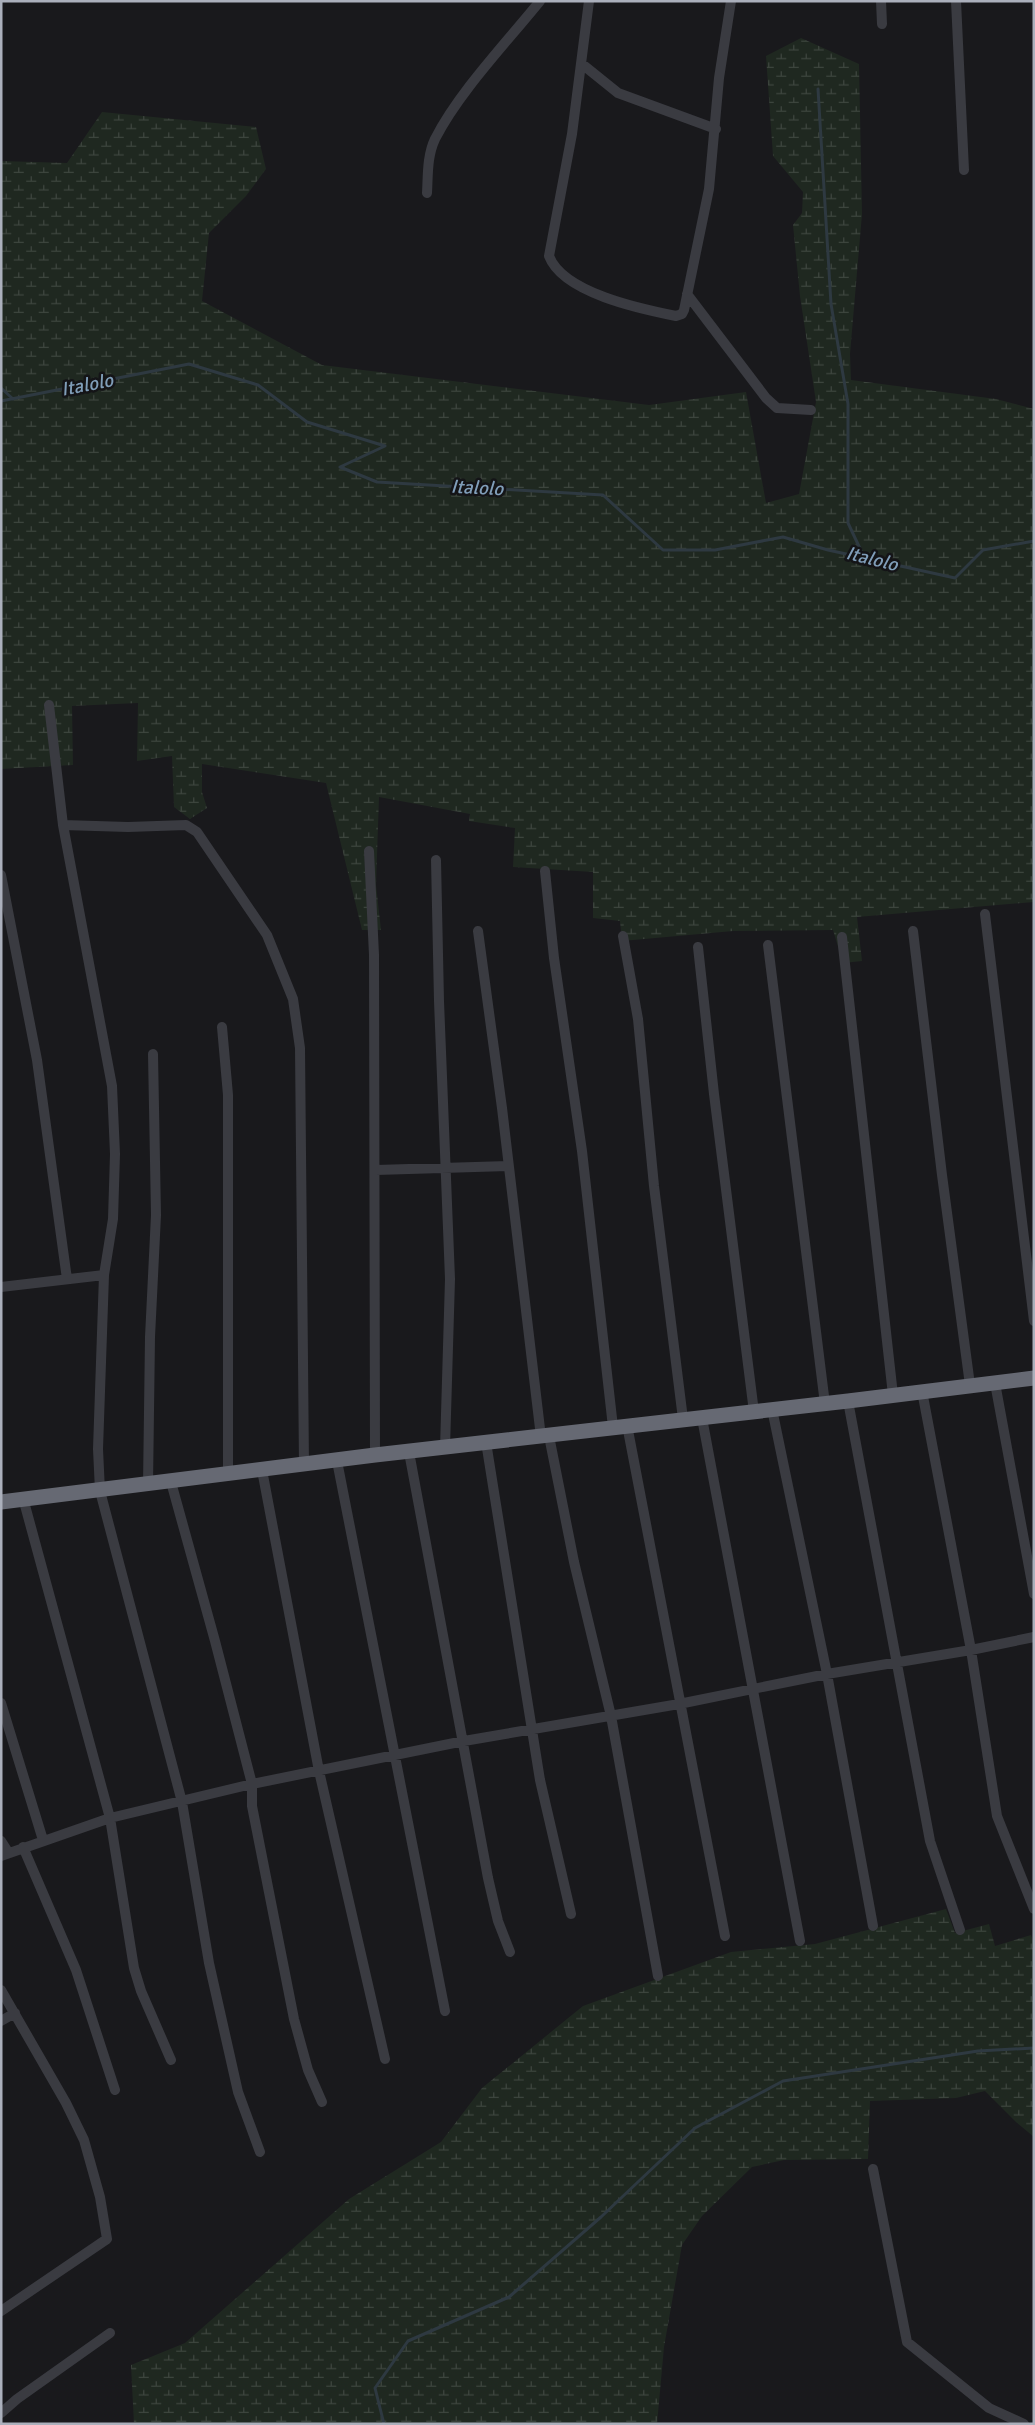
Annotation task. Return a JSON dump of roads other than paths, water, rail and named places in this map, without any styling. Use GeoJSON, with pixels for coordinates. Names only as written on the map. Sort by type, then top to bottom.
{"type":"FeatureCollection","features":[{"type":"Feature","properties":{"kind":"highway"},"geometry":{"type":"LineString","coordinates":[[1,1502],[304,1466],[376,1455],[825,1404],[1034,1378]]}},
{"type":"Feature","properties":{"kind":"street"},"geometry":{"type":"LineString","coordinates":[[427,193],[430,155],[434,140],[462,97],[540,1]]}},
{"type":"Feature","properties":{"kind":"street"},"geometry":{"type":"LineString","coordinates":[[589,1],[582,64],[565,176],[549,249],[552,264],[561,274],[590,291],[619,303],[676,316],[682,314],[688,294],[709,189],[716,129],[719,78],[731,1]]}},
{"type":"Feature","properties":{"kind":"street"},"geometry":{"type":"LineString","coordinates":[[881,1],[882,24]]}},
{"type":"Feature","properties":{"kind":"street"},"geometry":{"type":"LineString","coordinates":[[956,1],[964,170]]}},
{"type":"Feature","properties":{"kind":"street"},"geometry":{"type":"LineString","coordinates":[[582,64],[618,93],[716,129]]}},
{"type":"Feature","properties":{"kind":"street"},"geometry":{"type":"LineString","coordinates":[[688,294],[766,398],[777,408],[811,410]]}},
{"type":"Feature","properties":{"kind":"street"},"geometry":{"type":"LineString","coordinates":[[49,704],[63,825],[112,1086],[113,1219],[104,1275],[98,1449],[100,1491],[182,1802],[209,1962],[238,2092],[260,2152]]}},
{"type":"Feature","properties":{"kind":"street"},"geometry":{"type":"LineString","coordinates":[[63,825],[128,827],[186,825],[197,832],[267,935],[288,984],[300,1048],[304,1466]]}},
{"type":"Feature","properties":{"kind":"street"},"geometry":{"type":"LineString","coordinates":[[369,851],[374,955],[376,1455]]}},
{"type":"Feature","properties":{"kind":"street"},"geometry":{"type":"LineString","coordinates":[[436,860],[439,1001],[450,1279],[445,1448]]}},
{"type":"Feature","properties":{"kind":"street"},"geometry":{"type":"LineString","coordinates":[[545,871],[554,958],[620,1426],[679,1704],[725,1936]]}},
{"type":"Feature","properties":{"kind":"street"},"geometry":{"type":"LineString","coordinates":[[1,875],[37,1060],[67,1279]]}},
{"type":"Feature","properties":{"kind":"street"},"geometry":{"type":"LineString","coordinates":[[985,914],[1034,1321]]}},
{"type":"Feature","properties":{"kind":"street"},"geometry":{"type":"LineString","coordinates":[[478,931],[545,1436],[611,1716],[658,1976]]}},
{"type":"Feature","properties":{"kind":"street"},"geometry":{"type":"LineString","coordinates":[[913,931],[942,1175],[970,1385]]}},
{"type":"Feature","properties":{"kind":"street"},"geometry":{"type":"LineString","coordinates":[[623,936],[638,1019],[654,1186],[683,1419]]}},
{"type":"Feature","properties":{"kind":"street"},"geometry":{"type":"LineString","coordinates":[[842,937],[893,1395]]}},
{"type":"Feature","properties":{"kind":"street"},"geometry":{"type":"LineString","coordinates":[[768,946],[825,1404]]}},
{"type":"Feature","properties":{"kind":"street"},"geometry":{"type":"LineString","coordinates":[[698,947],[714,1094],[754,1412]]}},
{"type":"Feature","properties":{"kind":"street"},"geometry":{"type":"LineString","coordinates":[[222,1027],[228,1095],[228,1474]]}},
{"type":"Feature","properties":{"kind":"street"},"geometry":{"type":"LineString","coordinates":[[148,1485],[150,1337],[156,1215],[153,1054]]}},
{"type":"Feature","properties":{"kind":"street"},"geometry":{"type":"LineString","coordinates":[[376,1170],[508,1166]]}},
{"type":"Feature","properties":{"kind":"street"},"geometry":{"type":"LineString","coordinates":[[1,1287],[104,1275]]}},
{"type":"Feature","properties":{"kind":"street"},"geometry":{"type":"LineString","coordinates":[[995,1383],[1034,1594]]}},
{"type":"Feature","properties":{"kind":"street"},"geometry":{"type":"LineString","coordinates":[[922,1391],[971,1650],[997,1816],[1034,1909]]}},
{"type":"Feature","properties":{"kind":"street"},"geometry":{"type":"LineString","coordinates":[[848,1401],[930,1841],[960,1930]]}},
{"type":"Feature","properties":{"kind":"street"},"geometry":{"type":"LineString","coordinates":[[772,1410],[827,1674],[873,1926]]}},
{"type":"Feature","properties":{"kind":"street"},"geometry":{"type":"LineString","coordinates":[[702,1418],[800,1941]]}},
{"type":"Feature","properties":{"kind":"street"},"geometry":{"type":"LineString","coordinates":[[486,1442],[540,1780],[571,1914]]}},
{"type":"Feature","properties":{"kind":"street"},"geometry":{"type":"LineString","coordinates":[[409,1452],[488,1878],[498,1921],[510,1952]]}},
{"type":"Feature","properties":{"kind":"street"},"geometry":{"type":"LineString","coordinates":[[337,1461],[445,2011]]}},
{"type":"Feature","properties":{"kind":"street"},"geometry":{"type":"LineString","coordinates":[[262,1470],[319,1771],[385,2059]]}},
{"type":"Feature","properties":{"kind":"street"},"geometry":{"type":"LineString","coordinates":[[171,1482],[252,1784],[252,1806],[294,2019],[308,2070],[322,2102]]}},
{"type":"Feature","properties":{"kind":"street"},"geometry":{"type":"LineString","coordinates":[[23,1498],[110,1818],[134,1968],[141,1991],[171,2060]]}},
{"type":"Feature","properties":{"kind":"street"},"geometry":{"type":"LineString","coordinates":[[1,1841],[5,1854],[110,1818],[252,1784],[464,1741],[533,1731],[754,1690],[827,1674],[971,1650],[1034,1637]]}},
{"type":"Feature","properties":{"kind":"street"},"geometry":{"type":"LineString","coordinates":[[1,1703],[43,1840]]}},
{"type":"Feature","properties":{"kind":"street"},"geometry":{"type":"LineString","coordinates":[[23,1847],[76,1970],[115,2090]]}},
{"type":"Feature","properties":{"kind":"street"},"geometry":{"type":"LineString","coordinates":[[1,1990],[66,2103],[84,2140],[100,2197],[106,2239],[1,2311]]}},
{"type":"Feature","properties":{"kind":"street"},"geometry":{"type":"LineString","coordinates":[[1,2021],[15,2013]]}},
{"type":"Feature","properties":{"kind":"street"},"geometry":{"type":"LineString","coordinates":[[873,2169],[907,2342],[989,2408],[1024,2424]]}},
{"type":"Feature","properties":{"kind":"street"},"geometry":{"type":"LineString","coordinates":[[1,2413],[17,2399],[110,2333]]}},
{"type":"Feature","properties":{"kind":"waterway"},"geometry":{"type":"LineString","coordinates":[[818,89],[831,304],[848,404],[848,523],[864,557]]}},
{"type":"Feature","properties":{"kind":"waterway","name":"Italolo"},"geometry":{"type":"LineString","coordinates":[[1,401],[189,364],[258,385],[307,422],[385,446],[340,467],[377,482],[603,495],[663,550],[715,550],[783,537],[828,550],[955,578],[983,550],[1034,541]]}},
{"type":"Feature","properties":{"kind":"waterway"},"geometry":{"type":"LineString","coordinates":[[1,388],[13,399]]}},
{"type":"Feature","properties":{"kind":"waterway"},"geometry":{"type":"LineString","coordinates":[[384,2424],[375,2388],[408,2341],[509,2297],[601,2217],[695,2128],[783,2081],[978,2051],[1034,2048]]}}]}
